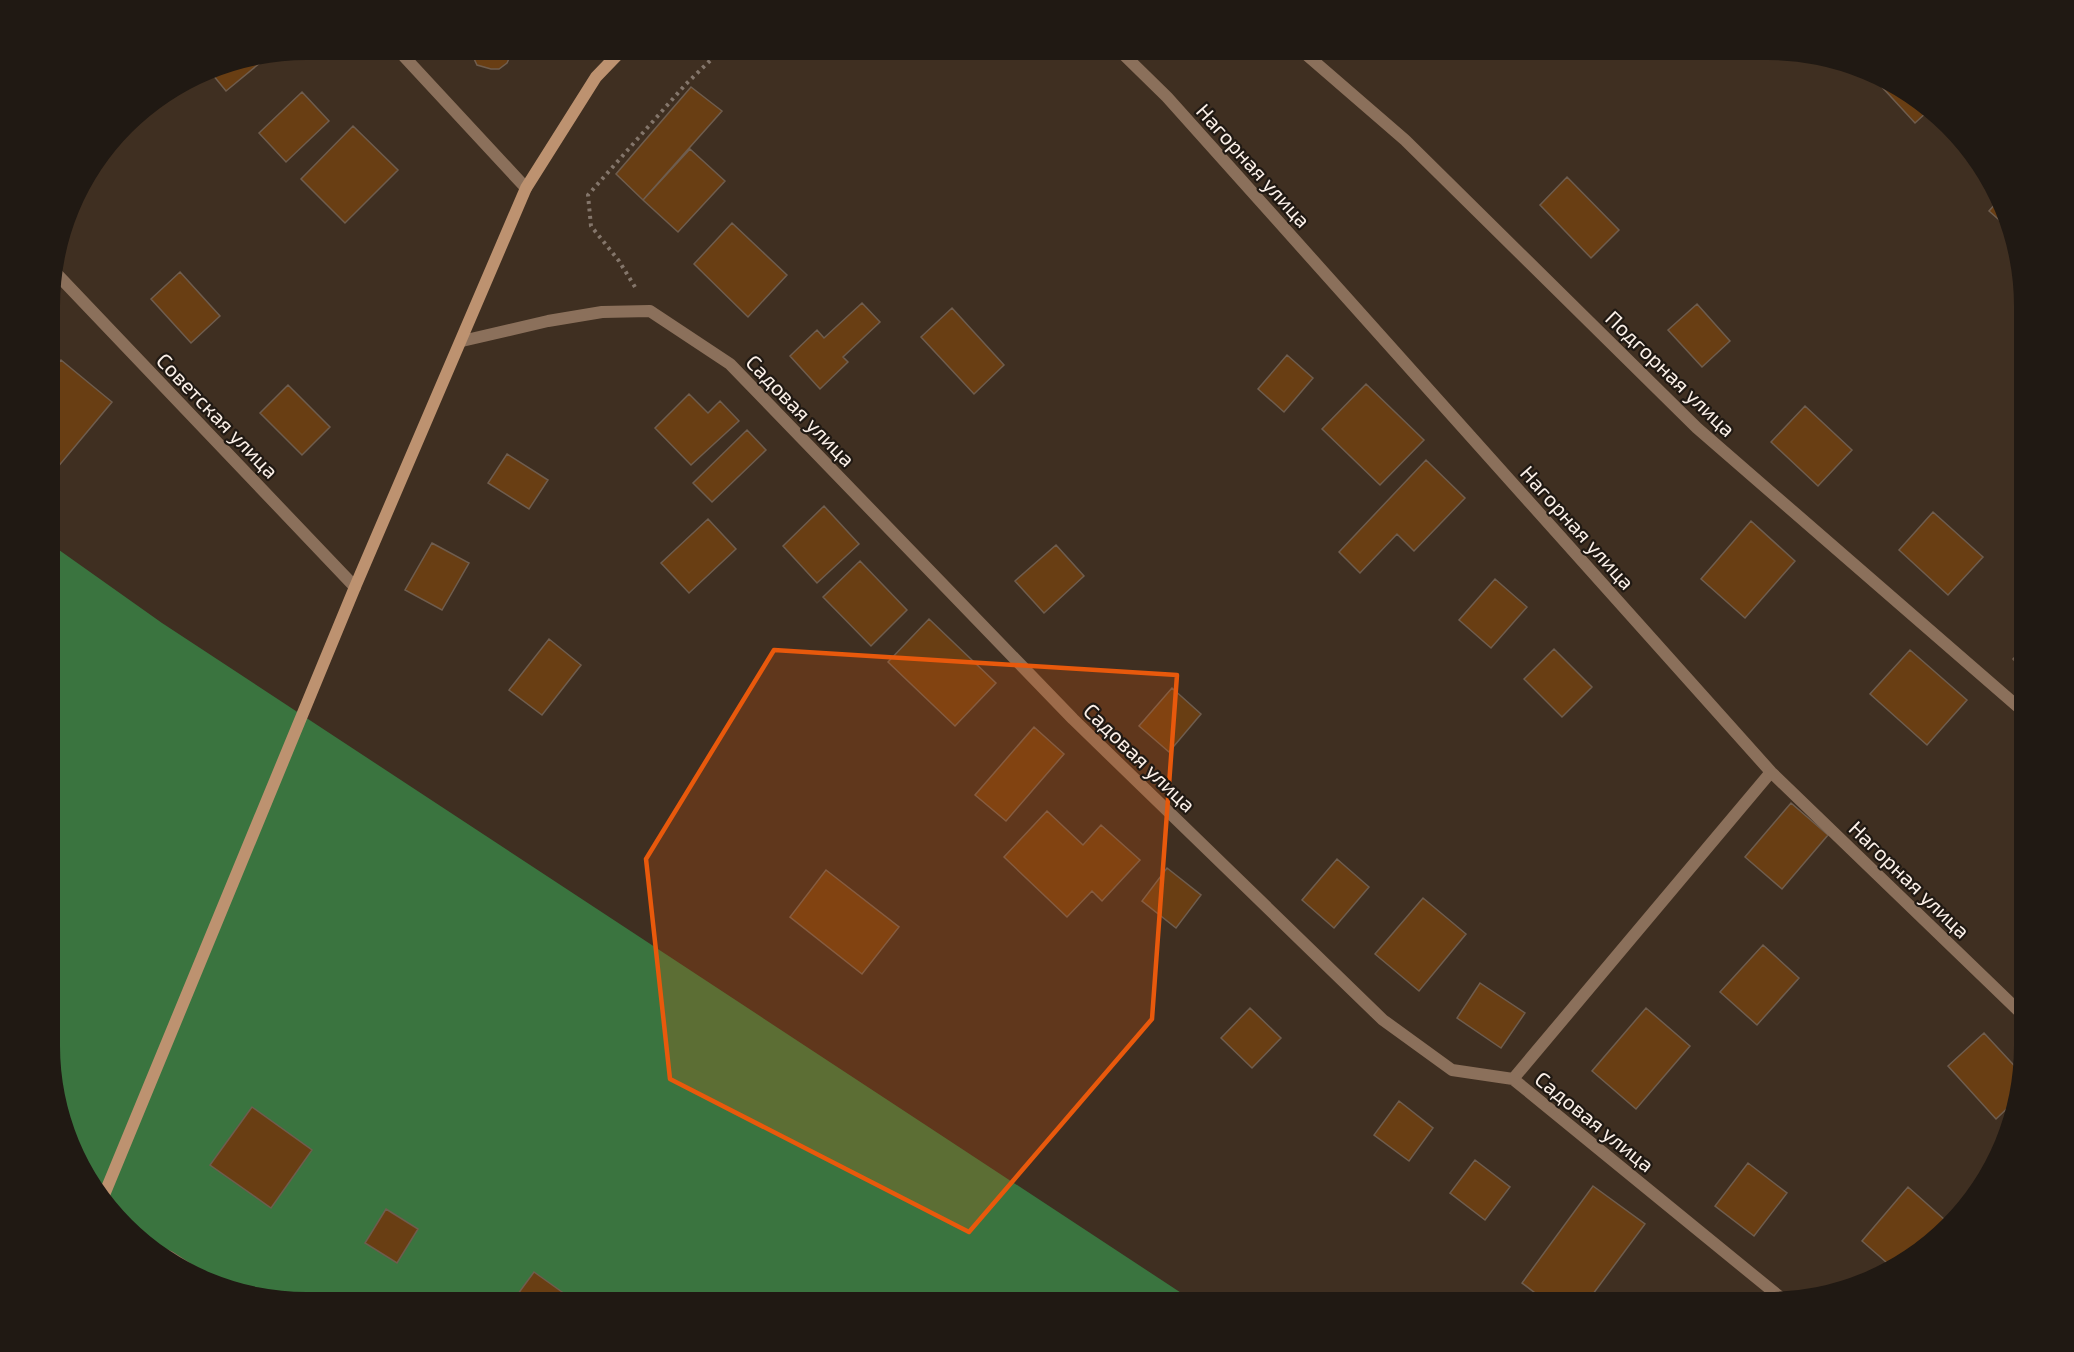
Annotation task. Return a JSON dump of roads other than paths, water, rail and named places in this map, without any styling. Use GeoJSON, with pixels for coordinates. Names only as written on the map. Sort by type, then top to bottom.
{"type":"FeatureCollection","features":[{"type":"Feature","properties":{"kind":"street"},"geometry":{"type":"LineString","coordinates":[[407,60],[526,188]]}},
{"type":"Feature","properties":{"kind":"street"},"geometry":{"type":"LineString","coordinates":[[106,1189],[356,587],[526,188],[596,77],[612,60]]}},
{"type":"Feature","properties":{"kind":"street","name":"Нагорная улица"},"geometry":{"type":"LineString","coordinates":[[1129,60],[1167,97],[1771,772],[2014,1006]]}},
{"type":"Feature","properties":{"kind":"street","name":"Подгорная улица"},"geometry":{"type":"LineString","coordinates":[[1313,60],[1405,140],[1697,428],[2014,703]]}},
{"type":"Feature","properties":{"kind":"street","name":"Советская улица"},"geometry":{"type":"LineString","coordinates":[[62,279],[356,587]]}},
{"type":"Feature","properties":{"kind":"street","name":"Садовая улица"},"geometry":{"type":"LineString","coordinates":[[462,341],[548,321],[602,312],[650,311],[730,364],[1073,719],[1383,1020],[1452,1070],[1513,1079],[1773,1292]]}},
{"type":"Feature","properties":{"kind":"street"},"geometry":{"type":"LineString","coordinates":[[1513,1079],[1771,772]]}}]}
